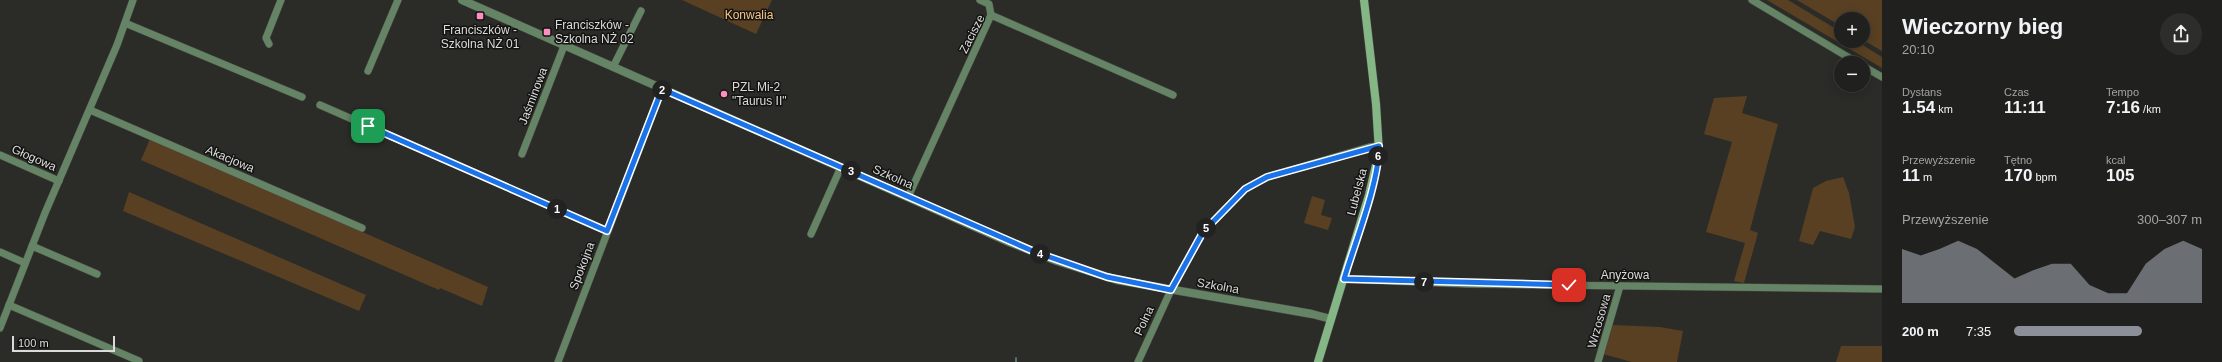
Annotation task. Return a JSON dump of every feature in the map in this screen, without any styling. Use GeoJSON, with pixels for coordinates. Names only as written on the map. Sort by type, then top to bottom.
{"type":"FeatureCollection","features":[{"type":"Feature","properties":{"kind":"main road","name":"Lubelska"},"geometry":{"type":"LineString","coordinates":[[1318,362],[1371,188],[1379,146],[1376,104],[1364,0]]}},
{"type":"Feature","properties":{"kind":"street"},"geometry":{"type":"LineString","coordinates":[[0,328],[32,246],[90,110],[134,0]]}},
{"type":"Feature","properties":{"kind":"street"},"geometry":{"type":"LineString","coordinates":[[269,44],[266,38],[281,0]]}},
{"type":"Feature","properties":{"kind":"street"},"geometry":{"type":"LineString","coordinates":[[368,71],[398,0]]}},
{"type":"Feature","properties":{"kind":"street","name":"Szkolna"},"geometry":{"type":"LineString","coordinates":[[462,0],[908,197],[1057,261],[1107,277],[1171,290],[1312,314],[1331,319]]}},
{"type":"Feature","properties":{"kind":"street"},"geometry":{"type":"LineString","coordinates":[[980,0],[989,4],[991,15]]}},
{"type":"Feature","properties":{"kind":"street"},"geometry":{"type":"LineString","coordinates":[[1752,0],[1846,56]]}},
{"type":"Feature","properties":{"kind":"street"},"geometry":{"type":"LineString","coordinates":[[613,67],[641,11]]}},
{"type":"Feature","properties":{"kind":"street","name":"Zacisze"},"geometry":{"type":"LineString","coordinates":[[908,197],[991,15],[1173,95]]}},
{"type":"Feature","properties":{"kind":"street"},"geometry":{"type":"LineString","coordinates":[[125,23],[302,97]]}},
{"type":"Feature","properties":{"kind":"street","name":"Jaśminowa"},"geometry":{"type":"LineString","coordinates":[[522,154],[564,46]]}},
{"type":"Feature","properties":{"kind":"street"},"geometry":{"type":"LineString","coordinates":[[1870,70],[1882,77]]}},
{"type":"Feature","properties":{"kind":"street","name":"Spokojna"},"geometry":{"type":"LineString","coordinates":[[558,362],[662,89]]}},
{"type":"Feature","properties":{"kind":"street"},"geometry":{"type":"LineString","coordinates":[[320,105],[607,231]]}},
{"type":"Feature","properties":{"kind":"street","name":"Akacjowa"},"geometry":{"type":"LineString","coordinates":[[90,110],[362,228]]}},
{"type":"Feature","properties":{"kind":"street","name":"Polna"},"geometry":{"type":"LineString","coordinates":[[1138,362],[1171,290],[1203,232],[1250,185],[1267,177],[1379,146]]}},
{"type":"Feature","properties":{"kind":"street","name":"Głogowa"},"geometry":{"type":"LineString","coordinates":[[0,155],[59,181]]}},
{"type":"Feature","properties":{"kind":"street"},"geometry":{"type":"LineString","coordinates":[[811,234],[841,167]]}},
{"type":"Feature","properties":{"kind":"street"},"geometry":{"type":"LineString","coordinates":[[32,246],[98,274]]}},
{"type":"Feature","properties":{"kind":"street"},"geometry":{"type":"LineString","coordinates":[[0,252],[25,264]]}},
{"type":"Feature","properties":{"kind":"street","name":"Anyżowa"},"geometry":{"type":"LineString","coordinates":[[1344,279],[1467,284],[1882,289]]}},
{"type":"Feature","properties":{"kind":"street","name":"Wrzosowa"},"geometry":{"type":"LineString","coordinates":[[1598,362],[1620,286]]}},
{"type":"Feature","properties":{"kind":"street"},"geometry":{"type":"LineString","coordinates":[[9,305],[138,362]]}},
{"type":"Feature","properties":{"kind":"green space","name":"Konwalia"},"geometry":{"type":"Polygon","coordinates":[[[682,0],[772,0],[756,34],[682,0]]]}},
{"type":"Feature","properties":{"kind":"green space"},"geometry":{"type":"Polygon","coordinates":[[[1767,0],[1788,0],[1834,28],[1834,40],[1767,0]]]}},
{"type":"Feature","properties":{"kind":"green space"},"geometry":{"type":"Polygon","coordinates":[[[1797,0],[1882,0],[1882,51],[1870,44],[1870,12],[1834,12],[1834,22],[1797,0]]]}},
{"type":"Feature","properties":{"kind":"green space"},"geometry":{"type":"Polygon","coordinates":[[[1848,48],[1867,48],[1882,57],[1882,68],[1870,61],[1870,56],[1862,56],[1848,48]]]}},
{"type":"Feature","properties":{"kind":"green space"},"geometry":{"type":"Polygon","coordinates":[[[1747,96],[1742,113],[1778,124],[1750,230],[1758,233],[1744,283],[1734,281],[1745,243],[1706,232],[1732,142],[1704,134],[1714,98],[1747,96]]]}},
{"type":"Feature","properties":{"kind":"green space"},"geometry":{"type":"Polygon","coordinates":[[[150,139],[488,287],[482,306],[440,288],[439,290],[141,160],[150,139]]]}},
{"type":"Feature","properties":{"kind":"green space"},"geometry":{"type":"Polygon","coordinates":[[[1843,177],[1849,193],[1855,227],[1851,239],[1820,231],[1813,245],[1799,241],[1813,188],[1826,181],[1843,177]]]}},
{"type":"Feature","properties":{"kind":"green space"},"geometry":{"type":"Polygon","coordinates":[[[129,192],[366,295],[359,311],[123,211],[129,192]]]}},
{"type":"Feature","properties":{"kind":"green space"},"geometry":{"type":"Polygon","coordinates":[[[1312,196],[1325,200],[1321,215],[1332,218],[1328,230],[1304,223],[1312,196]]]}},
{"type":"Feature","properties":{"kind":"green space"},"geometry":{"type":"Polygon","coordinates":[[[1613,325],[1660,327],[1683,331],[1677,362],[1632,362],[1603,354],[1613,325]]]}},
{"type":"Feature","properties":{"kind":"green space"},"geometry":{"type":"Polygon","coordinates":[[[1841,346],[1882,346],[1882,362],[1836,362],[1841,346]]]}},
{"type":"Feature","properties":{"kind":"place","name":"Franciszków - Szkolna NŻ 01"},"geometry":{"type":"Point","coordinates":[480,16]}},
{"type":"Feature","properties":{"kind":"place","name":"Franciszków - Szkolna NŻ 02"},"geometry":{"type":"Point","coordinates":[547,32]}},
{"type":"Feature","properties":{"kind":"place","name":"PZL Mi-2 \"Taurus II\""},"geometry":{"type":"Point","coordinates":[724,94]}},
{"type":"Feature","properties":{"kind":"route"},"geometry":{"type":"LineString","coordinates":[[368,126],[607,231],[662,89],[1010,242],[1057,261],[1117,280],[1171,290],[1186,260],[1203,232],[1250,185],[1267,177],[1369,147],[1379,146],[1377,164],[1370,195],[1344,279],[1467,284],[1569,285]]}}]}
